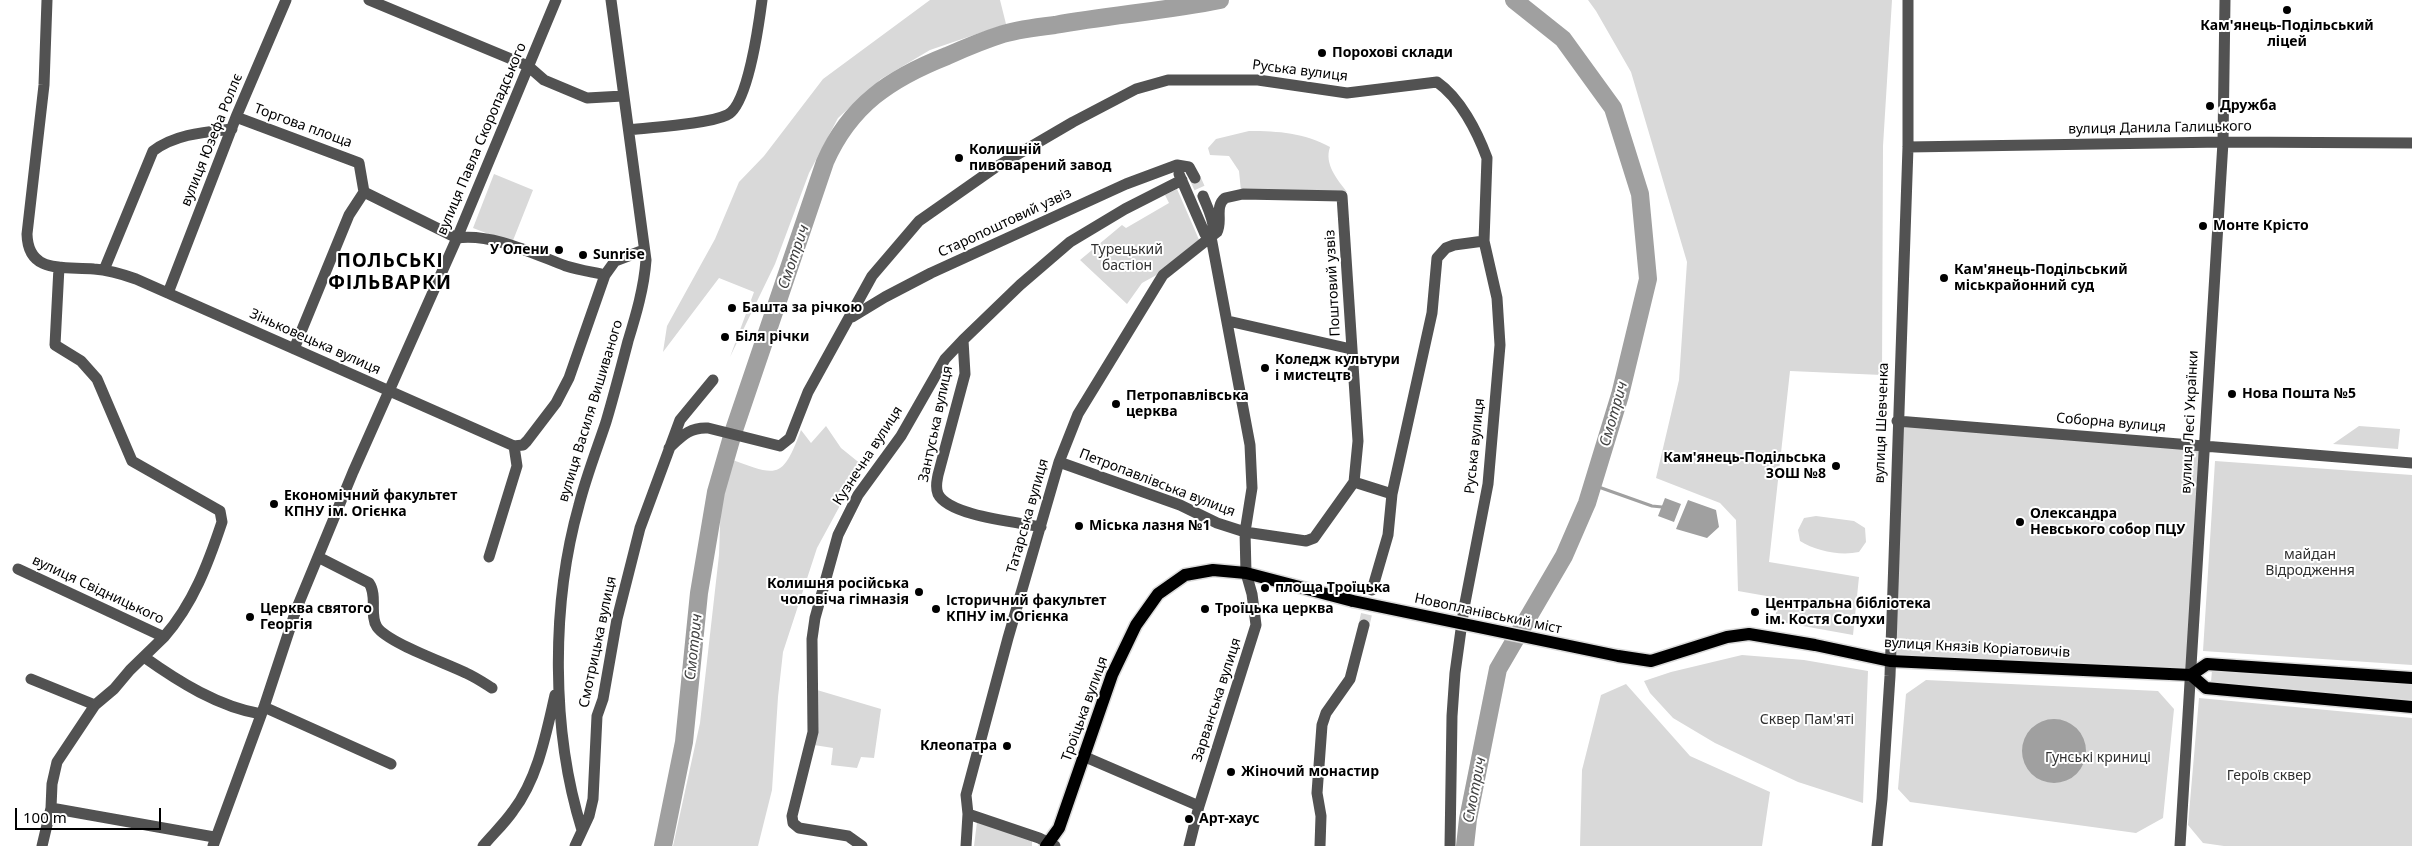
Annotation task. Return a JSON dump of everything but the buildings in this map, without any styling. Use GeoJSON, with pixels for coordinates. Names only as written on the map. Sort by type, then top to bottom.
{"type":"FeatureCollection","features":[{"type":"Feature","properties":{"kind":"main road","name":"Троїцька вулиця"},"geometry":{"type":"LineString","coordinates":[[1050,845],[1058,828],[1112,675],[1136,625],[1158,594],[1185,575],[1213,570],[1246,573],[1352,601]]}},
{"type":"Feature","properties":{"kind":"main road","name":"Новопланівський міст"},"geometry":{"type":"LineString","coordinates":[[1352,601],[1618,656]]}},
{"type":"Feature","properties":{"kind":"main road","name":"вулиця Князів Коріатовичів"},"geometry":{"type":"LineString","coordinates":[[1618,656],[1651,661],[1727,636],[1749,634],[1815,644],[1890,661],[2190,675],[2208,664],[2412,678]]}},
{"type":"Feature","properties":{"kind":"main road"},"geometry":{"type":"LineString","coordinates":[[2190,675],[2206,688],[2412,707]]}},
{"type":"Feature","properties":{"kind":"street","name":"Зіньковецька вулиця"},"geometry":{"type":"LineString","coordinates":[[47,0],[44,85],[27,242],[36,259],[42,264],[59,268],[104,270],[123,275],[168,293],[514,446]]}},
{"type":"Feature","properties":{"kind":"street","name":"вулиця Юзефа Роллє"},"geometry":{"type":"LineString","coordinates":[[168,293],[236,117],[286,0]]}},
{"type":"Feature","properties":{"kind":"street"},"geometry":{"type":"LineString","coordinates":[[369,0],[528,66],[544,80],[587,98],[623,96]]}},
{"type":"Feature","properties":{"kind":"street","name":"вулиця Павла Скоропадського"},"geometry":{"type":"LineString","coordinates":[[213,842],[262,711],[296,610],[353,472],[457,238],[556,0]]}},
{"type":"Feature","properties":{"kind":"street","name":"вулиця Василя Вишиваного"},"geometry":{"type":"LineString","coordinates":[[582,830],[570,788],[569,768],[560,730],[559,679],[562,592],[566,561],[578,505],[606,419],[642,291],[645,273],[644,250],[611,0]]}},
{"type":"Feature","properties":{"kind":"street"},"geometry":{"type":"LineString","coordinates":[[629,130],[711,119],[733,112],[740,101],[746,83],[762,0]]}},
{"type":"Feature","properties":{"kind":"street","name":"вулиця Шевченка"},"geometry":{"type":"LineString","coordinates":[[1877,846],[1882,799],[1890,661],[1908,147],[1908,0]]}},
{"type":"Feature","properties":{"kind":"street","name":"вулиця Лесі Українки"},"geometry":{"type":"LineString","coordinates":[[2180,846],[2222,142],[2225,0]]}},
{"type":"Feature","properties":{"kind":"street","name":"Руська вулиця"},"geometry":{"type":"LineString","coordinates":[[669,448],[687,431],[698,428],[708,428],[780,446],[790,438],[808,392],[872,276],[919,221],[1040,140],[1128,93],[1152,83],[1168,80],[1258,80],[1354,93],[1438,82],[1450,91],[1482,145],[1487,158],[1484,241],[1497,298],[1500,345],[1488,484],[1457,655],[1452,716],[1450,846]]}},
{"type":"Feature","properties":{"kind":"street","name":"Торгова площа"},"geometry":{"type":"LineString","coordinates":[[236,117],[359,163],[364,192]]}},
{"type":"Feature","properties":{"kind":"street"},"geometry":{"type":"LineString","coordinates":[[104,270],[152,151],[185,136],[232,129]]}},
{"type":"Feature","properties":{"kind":"street","name":"вулиця Данила Галицького"},"geometry":{"type":"LineString","coordinates":[[1908,147],[2222,142],[2412,143]]}},
{"type":"Feature","properties":{"kind":"street"},"geometry":{"type":"LineString","coordinates":[[1195,178],[1189,167],[1177,165],[1202,229],[1205,234],[1211,237]]}},
{"type":"Feature","properties":{"kind":"street","name":"Старопоштовий узвіз"},"geometry":{"type":"LineString","coordinates":[[850,318],[931,273],[1126,184],[1177,165]]}},
{"type":"Feature","properties":{"kind":"street","name":"Кузнечна вулиця"},"geometry":{"type":"LineString","coordinates":[[862,846],[848,836],[799,828],[793,823],[792,816],[813,732],[812,639],[815,618],[834,546],[849,512],[870,478],[902,436],[945,359],[963,340],[1035,271],[1070,242],[1125,209],[1182,180]]}},
{"type":"Feature","properties":{"kind":"street"},"geometry":{"type":"LineString","coordinates":[[294,349],[349,215],[364,192],[457,238],[466,236],[517,246],[566,266],[605,275]]}},
{"type":"Feature","properties":{"kind":"street","name":"Поштовий узвіз"},"geometry":{"type":"LineString","coordinates":[[1211,237],[1219,229],[1219,206],[1224,198],[1242,194],[1342,196],[1358,441],[1354,482],[1314,538],[1306,541],[1245,532]]}},
{"type":"Feature","properties":{"kind":"street","name":"Зарванська вулиця"},"geometry":{"type":"LineString","coordinates":[[1189,846],[1199,806],[1256,625],[1252,594],[1246,573],[1245,532],[1252,488],[1250,445],[1211,237],[1214,231],[1203,196]]}},
{"type":"Feature","properties":{"kind":"street","name":"Татарська вулиця"},"geometry":{"type":"LineString","coordinates":[[966,846],[968,814],[966,795],[1008,638],[1059,462],[1078,414],[1163,275],[1211,237]]}},
{"type":"Feature","properties":{"kind":"street"},"geometry":{"type":"LineString","coordinates":[[1372,590],[1388,535],[1392,494],[1432,313],[1435,265],[1446,248],[1454,245],[1484,241]]}},
{"type":"Feature","properties":{"kind":"street"},"geometry":{"type":"LineString","coordinates":[[489,557],[517,466],[514,446],[523,445],[527,442],[562,393],[605,275],[615,260],[644,250]]}},
{"type":"Feature","properties":{"kind":"street","name":"вулиця Свідницького"},"geometry":{"type":"LineString","coordinates":[[42,846],[51,808],[52,784],[57,762],[95,705],[114,690],[130,670],[177,623],[194,594],[222,522],[220,511],[132,461],[97,379],[81,361],[55,344],[59,268]]}},
{"type":"Feature","properties":{"kind":"street"},"geometry":{"type":"LineString","coordinates":[[1228,321],[1351,349]]}},
{"type":"Feature","properties":{"kind":"street","name":"Зантуська вулиця"},"geometry":{"type":"LineString","coordinates":[[963,340],[965,374],[938,474],[936,485],[938,493],[942,500],[958,510],[1041,526]]}},
{"type":"Feature","properties":{"kind":"street","name":"Смотрицька вулиця"},"geometry":{"type":"LineString","coordinates":[[574,846],[589,816],[593,799],[598,716],[617,619],[640,528],[680,420],[714,380]]}},
{"type":"Feature","properties":{"kind":"street","name":"Соборна вулиця"},"geometry":{"type":"LineString","coordinates":[[1898,421],[1982,426],[2412,463]]}},
{"type":"Feature","properties":{"kind":"street","name":"Петропавлівська вулиця"},"geometry":{"type":"LineString","coordinates":[[1059,462],[1180,505],[1217,523],[1245,532]]}},
{"type":"Feature","properties":{"kind":"street"},"geometry":{"type":"LineString","coordinates":[[1354,482],[1392,494]]}},
{"type":"Feature","properties":{"kind":"street"},"geometry":{"type":"LineString","coordinates":[[318,558],[370,583],[374,596],[375,621],[380,631],[395,640],[468,674],[492,688]]}},
{"type":"Feature","properties":{"kind":"street","name":"вулиця Свідницького"},"geometry":{"type":"LineString","coordinates":[[18,569],[164,637]]}},
{"type":"Feature","properties":{"kind":"street"},"geometry":{"type":"LineString","coordinates":[[1320,846],[1321,816],[1317,793],[1322,725],[1326,713],[1350,679],[1364,625]]}},
{"type":"Feature","properties":{"kind":"street"},"geometry":{"type":"LineString","coordinates":[[144,657],[168,674],[236,709],[262,711],[391,764]]}},
{"type":"Feature","properties":{"kind":"street"},"geometry":{"type":"LineString","coordinates":[[31,679],[95,705]]}},
{"type":"Feature","properties":{"kind":"street"},"geometry":{"type":"LineString","coordinates":[[483,846],[514,811],[528,785],[542,746],[559,679]]}},
{"type":"Feature","properties":{"kind":"street"},"geometry":{"type":"LineString","coordinates":[[1084,756],[1199,806]]}},
{"type":"Feature","properties":{"kind":"street"},"geometry":{"type":"LineString","coordinates":[[51,808],[213,842]]}},
{"type":"Feature","properties":{"kind":"street"},"geometry":{"type":"LineString","coordinates":[[968,814],[1039,838],[1050,845]]}},
{"type":"Feature","properties":{"kind":"green space"},"geometry":{"type":"Polygon","coordinates":[[[930,0],[1000,0],[1006,24],[930,50],[881,79],[838,118],[809,173],[775,264],[730,357],[754,292],[719,278],[663,352],[667,326],[715,239],[739,182],[764,156],[823,79],[930,0]]]}},
{"type":"Feature","properties":{"kind":"green space"},"geometry":{"type":"Polygon","coordinates":[[[1588,0],[1892,0],[1883,146],[1882,375],[1790,371],[1769,562],[1859,577],[1853,635],[1775,621],[1778,598],[1738,591],[1736,520],[1720,503],[1656,478],[1679,380],[1687,262],[1631,72],[1588,0]]]}},
{"type":"Feature","properties":{"kind":"green space"},"geometry":{"type":"Polygon","coordinates":[[[1249,131],[1291,134],[1320,142],[1330,147],[1329,159],[1332,171],[1347,192],[1241,191],[1239,171],[1229,156],[1210,155],[1208,148],[1216,139],[1249,131]]]}},
{"type":"Feature","properties":{"kind":"green space"},"geometry":{"type":"Polygon","coordinates":[[[494,174],[533,190],[512,243],[473,228],[494,174]]]}},
{"type":"Feature","properties":{"kind":"green space","name":"Турецький бастіон"},"geometry":{"type":"Polygon","coordinates":[[[1177,189],[1200,242],[1198,252],[1142,283],[1127,304],[1080,260],[1122,225],[1126,228],[1169,203],[1165,195],[1177,189]]]}},
{"type":"Feature","properties":{"kind":"green space"},"geometry":{"type":"Polygon","coordinates":[[[1897,421],[2203,447],[2191,675],[1890,661],[1897,421]]]}},
{"type":"Feature","properties":{"kind":"green space"},"geometry":{"type":"Polygon","coordinates":[[[826,426],[841,448],[862,465],[817,548],[783,652],[772,790],[758,846],[673,846],[700,723],[719,555],[721,497],[730,459],[758,469],[776,470],[783,466],[788,458],[801,430],[811,443],[826,426]]]}},
{"type":"Feature","properties":{"kind":"green space"},"geometry":{"type":"Polygon","coordinates":[[[2359,426],[2400,429],[2398,449],[2333,444],[2359,426]]]}},
{"type":"Feature","properties":{"kind":"green space","name":"майдан Відродження"},"geometry":{"type":"Polygon","coordinates":[[[2215,461],[2412,475],[2412,665],[2203,651],[2215,461]]]}},
{"type":"Feature","properties":{"kind":"green space"},"geometry":{"type":"Polygon","coordinates":[[[1816,516],[1854,521],[1865,528],[1866,542],[1859,552],[1852,553],[1828,552],[1806,545],[1800,541],[1798,530],[1804,518],[1816,516]]]}},
{"type":"Feature","properties":{"kind":"green space","name":"Сквер Пам'яті"},"geometry":{"type":"Polygon","coordinates":[[[1742,655],[1804,660],[1868,671],[1863,803],[1798,782],[1715,743],[1673,718],[1650,693],[1644,681],[1671,672],[1742,655]]]}},
{"type":"Feature","properties":{"kind":"green space"},"geometry":{"type":"Polygon","coordinates":[[[2212,670],[2412,683],[2412,700],[2211,682],[2212,670]]]}},
{"type":"Feature","properties":{"kind":"green space","name":"Гунські криниці"},"geometry":{"type":"Polygon","coordinates":[[[1926,680],[2158,691],[2174,709],[2163,818],[2136,833],[1910,802],[1898,789],[1906,694],[1926,680]]]}},
{"type":"Feature","properties":{"kind":"green space"},"geometry":{"type":"Polygon","coordinates":[[[1626,684],[1690,756],[1770,792],[1762,846],[1580,846],[1582,770],[1601,695],[1626,684]]]}},
{"type":"Feature","properties":{"kind":"green space"},"geometry":{"type":"Polygon","coordinates":[[[817,690],[881,709],[874,758],[861,757],[857,768],[831,765],[833,748],[814,745],[817,690]]]}},
{"type":"Feature","properties":{"kind":"green space","name":"Героїв сквер"},"geometry":{"type":"Polygon","coordinates":[[[2199,698],[2412,718],[2412,846],[2224,846],[2203,843],[2188,825],[2199,698]]]}},
{"type":"Feature","properties":{"kind":"green space"},"geometry":{"type":"Polygon","coordinates":[[[977,822],[1032,838],[1032,846],[974,846],[977,822]]]}},
{"type":"Feature","properties":{"kind":"shaded area"},"geometry":{"type":"Polygon","coordinates":[[[1665,498],[1681,504],[1674,522],[1658,516],[1665,498]]]}},
{"type":"Feature","properties":{"kind":"shaded area"},"geometry":{"type":"Polygon","coordinates":[[[1688,500],[1716,510],[1719,527],[1707,538],[1676,529],[1688,500]]]}},
{"type":"Feature","properties":{"kind":"shaded area"},"geometry":{"type":"Polygon","coordinates":[[[2054,719],[2066,721],[2077,728],[2084,739],[2086,751],[2084,763],[2077,774],[2066,781],[2054,783],[2042,781],[2031,774],[2024,763],[2022,751],[2024,739],[2031,728],[2042,721],[2054,719]]]}},
{"type":"Feature","properties":{"kind":"waterway","name":"Смотрич"},"geometry":{"type":"LineString","coordinates":[[663,846],[684,742],[699,593],[716,492],[733,433],[825,162],[835,142],[860,109],[890,84],[927,65],[989,39],[1029,28],[1220,0]]}},
{"type":"Feature","properties":{"kind":"waterway","name":"Смотрич"},"geometry":{"type":"LineString","coordinates":[[1465,846],[1468,819],[1498,669],[1564,556],[1587,503],[1620,395],[1648,279],[1640,194],[1613,108],[1563,39],[1514,0]]}},
{"type":"Feature","properties":{"kind":"waterway"},"geometry":{"type":"LineString","coordinates":[[1593,485],[1652,506],[1662,507]]}},
{"type":"Feature","properties":{"kind":"tunnel"},"geometry":{"type":"LineString","coordinates":[[1195,178],[1203,196]]}},
{"type":"Feature","properties":{"kind":"tunnel"},"geometry":{"type":"LineString","coordinates":[[1364,625],[1372,590]]}},
{"type":"Feature","properties":{"kind":"place","name":"Кам'янець-Подільський ліцей"},"geometry":{"type":"Point","coordinates":[2287,10]}},
{"type":"Feature","properties":{"kind":"place","name":"Порохові склади"},"geometry":{"type":"Point","coordinates":[1322,53]}},
{"type":"Feature","properties":{"kind":"place","name":"Дружба"},"geometry":{"type":"Point","coordinates":[2210,106]}},
{"type":"Feature","properties":{"kind":"place","name":"Колишній пивоварений завод"},"geometry":{"type":"Point","coordinates":[959,158]}},
{"type":"Feature","properties":{"kind":"place","name":"Монте Крісто"},"geometry":{"type":"Point","coordinates":[2203,226]}},
{"type":"Feature","properties":{"kind":"place","name":"У Олени"},"geometry":{"type":"Point","coordinates":[559,250]}},
{"type":"Feature","properties":{"kind":"place","name":"Sunrise"},"geometry":{"type":"Point","coordinates":[583,255]}},
{"type":"Feature","properties":{"kind":"place","name":"Кам'янець-Подільський міськрайонний суд"},"geometry":{"type":"Point","coordinates":[1944,278]}},
{"type":"Feature","properties":{"kind":"place","name":"Башта за річкою"},"geometry":{"type":"Point","coordinates":[732,308]}},
{"type":"Feature","properties":{"kind":"place","name":"Біля річки"},"geometry":{"type":"Point","coordinates":[725,337]}},
{"type":"Feature","properties":{"kind":"place","name":"Коледж культури і мистецтв"},"geometry":{"type":"Point","coordinates":[1265,368]}},
{"type":"Feature","properties":{"kind":"place","name":"Нова Пошта №5"},"geometry":{"type":"Point","coordinates":[2232,394]}},
{"type":"Feature","properties":{"kind":"place","name":"Петропавлівська церква"},"geometry":{"type":"Point","coordinates":[1116,404]}},
{"type":"Feature","properties":{"kind":"place","name":"Кам'янець-Подільська ЗОШ №8"},"geometry":{"type":"Point","coordinates":[1836,466]}},
{"type":"Feature","properties":{"kind":"place","name":"Економічний факультет КПНУ ім. Огієнка"},"geometry":{"type":"Point","coordinates":[274,504]}},
{"type":"Feature","properties":{"kind":"place","name":"Олександра Невського собор ПЦУ"},"geometry":{"type":"Point","coordinates":[2020,522]}},
{"type":"Feature","properties":{"kind":"place","name":"Міська лазня №1"},"geometry":{"type":"Point","coordinates":[1079,526]}},
{"type":"Feature","properties":{"kind":"place","name":"площа Троїцька"},"geometry":{"type":"Point","coordinates":[1265,588]}},
{"type":"Feature","properties":{"kind":"place","name":"Колишня російська чоловіча гімназія"},"geometry":{"type":"Point","coordinates":[919,592]}},
{"type":"Feature","properties":{"kind":"place","name":"Історичний факультет КПНУ ім. Огієнка"},"geometry":{"type":"Point","coordinates":[936,609]}},
{"type":"Feature","properties":{"kind":"place","name":"Троїцька церква"},"geometry":{"type":"Point","coordinates":[1205,609]}},
{"type":"Feature","properties":{"kind":"place","name":"Центральна бібліотека ім. Костя Солухи"},"geometry":{"type":"Point","coordinates":[1755,612]}},
{"type":"Feature","properties":{"kind":"place","name":"Церква святого Георгія"},"geometry":{"type":"Point","coordinates":[250,617]}},
{"type":"Feature","properties":{"kind":"place","name":"Клеопатра"},"geometry":{"type":"Point","coordinates":[1007,746]}},
{"type":"Feature","properties":{"kind":"place","name":"Жіночий монастир"},"geometry":{"type":"Point","coordinates":[1231,772]}},
{"type":"Feature","properties":{"kind":"place","name":"Арт-хаус"},"geometry":{"type":"Point","coordinates":[1189,819]}},
{"type":"Feature","properties":{"kind":"district","name":"ПОЛЬСЬКІ ФІЛЬВАРКИ"},"geometry":{"type":"Point","coordinates":[390,273]}}]}
